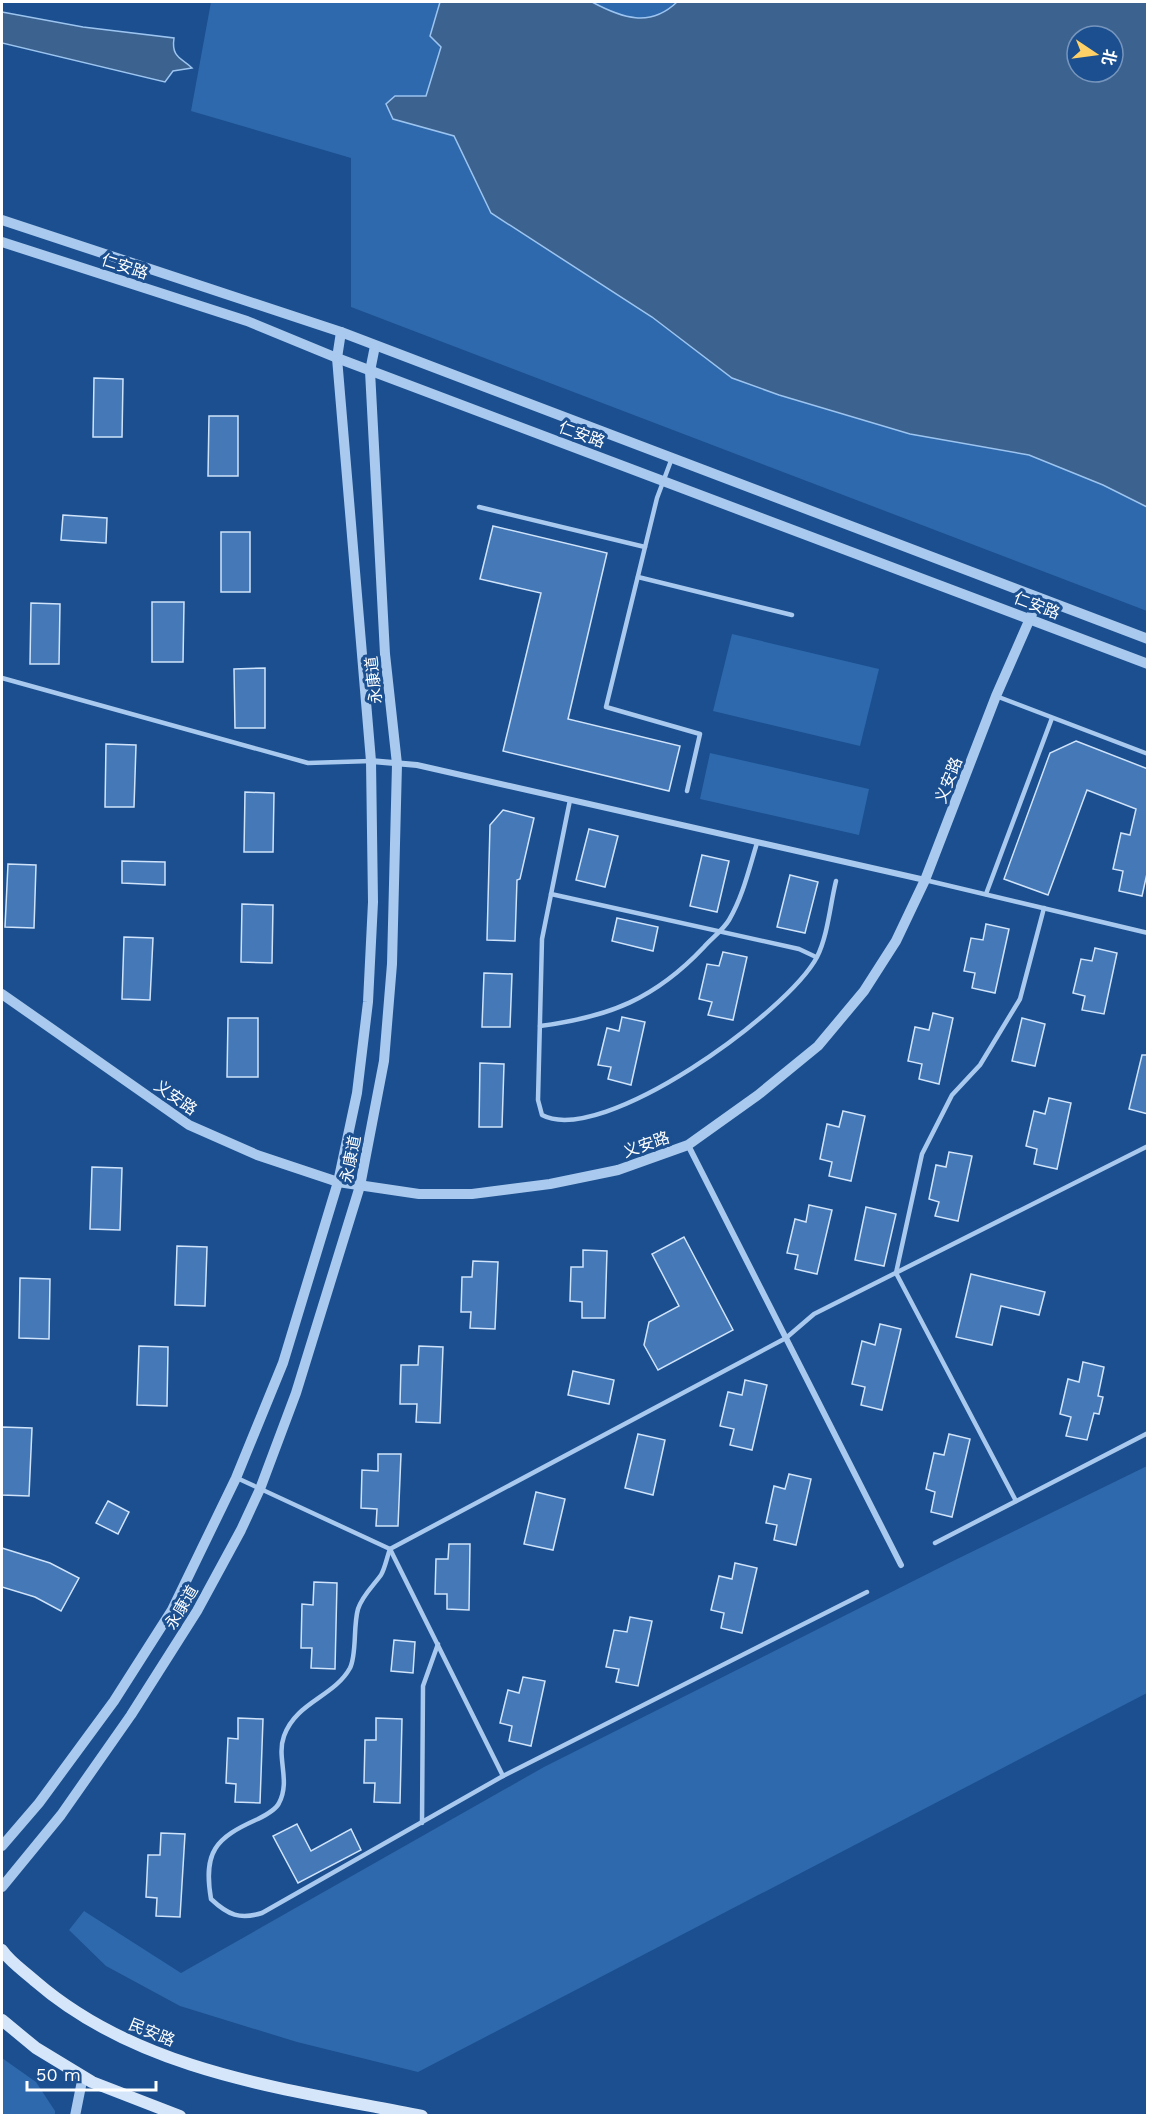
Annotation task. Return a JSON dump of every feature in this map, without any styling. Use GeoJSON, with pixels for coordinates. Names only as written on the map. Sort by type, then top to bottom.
{"type":"FeatureCollection","features":[{"type":"Feature","properties":{"kind":"main road","name":"民安路"},"geometry":{"type":"LineString","coordinates":[[2,1950],[61,2003],[123,2039],[145,2048],[189,2065],[277,2087],[422,2115]]}},
{"type":"Feature","properties":{"kind":"main road"},"geometry":{"type":"LineString","coordinates":[[2,2020],[36,2048],[83,2076],[180,2115]]}},
{"type":"Feature","properties":{"kind":"street","name":"仁安路"},"geometry":{"type":"LineString","coordinates":[[2,220],[340,332],[1148,639]]}},
{"type":"Feature","properties":{"kind":"street","name":"仁安路"},"geometry":{"type":"LineString","coordinates":[[2,242],[247,321],[370,371],[1148,664]]}},
{"type":"Feature","properties":{"kind":"street","name":"永康道"},"geometry":{"type":"LineString","coordinates":[[2,1846],[39,1803],[107,1710],[172,1610],[236,1478],[283,1363],[338,1182],[357,1093],[368,1002],[373,902],[371,761],[337,358],[340,332]]}},
{"type":"Feature","properties":{"kind":"street","name":"永康道"},"geometry":{"type":"LineString","coordinates":[[2,1887],[61,1815],[131,1715],[197,1611],[242,1530],[296,1393],[360,1186],[384,1061],[387,1029],[392,964],[397,764],[385,654],[370,371],[375,346]]}},
{"type":"Feature","properties":{"kind":"street","name":"义安路"},"geometry":{"type":"LineString","coordinates":[[2,994],[189,1125],[257,1155],[338,1182],[419,1194],[472,1194],[550,1184],[618,1170],[688,1145],[758,1095],[818,1046],[871,981],[896,941],[925,880],[996,696],[1039,598]]}},
{"type":"Feature","properties":{"kind":"street"},"geometry":{"type":"LineString","coordinates":[[371,761],[417,765],[925,880]]}},
{"type":"Feature","properties":{"kind":"street"},"geometry":{"type":"LineString","coordinates":[[688,1145],[901,1565]]}},
{"type":"Feature","properties":{"kind":"street"},"geometry":{"type":"LineString","coordinates":[[75,2115],[83,2076]]}},
{"type":"Feature","properties":{"kind":"lane"},"geometry":{"type":"LineString","coordinates":[[672,458],[645,547],[606,707],[700,734],[687,791]]}},
{"type":"Feature","properties":{"kind":"lane"},"geometry":{"type":"LineString","coordinates":[[479,507],[645,547]]}},
{"type":"Feature","properties":{"kind":"lane"},"geometry":{"type":"LineString","coordinates":[[638,577],[792,615]]}},
{"type":"Feature","properties":{"kind":"lane"},"geometry":{"type":"LineString","coordinates":[[2,678],[308,763],[371,761]]}},
{"type":"Feature","properties":{"kind":"lane"},"geometry":{"type":"LineString","coordinates":[[996,696],[1148,754]]}},
{"type":"Feature","properties":{"kind":"lane"},"geometry":{"type":"LineString","coordinates":[[986,894],[1052,718]]}},
{"type":"Feature","properties":{"kind":"lane"},"geometry":{"type":"LineString","coordinates":[[570,800],[542,939],[540,1108],[543,1115],[554,1121],[567,1121],[643,1096],[687,1073],[752,1025],[786,995],[816,957],[836,881]]}},
{"type":"Feature","properties":{"kind":"lane"},"geometry":{"type":"LineString","coordinates":[[540,1026],[583,1020],[640,999],[669,980],[728,922],[741,896],[757,843]]}},
{"type":"Feature","properties":{"kind":"lane"},"geometry":{"type":"LineString","coordinates":[[925,880],[1148,933]]}},
{"type":"Feature","properties":{"kind":"lane"},"geometry":{"type":"LineString","coordinates":[[551,894],[799,949],[816,957]]}},
{"type":"Feature","properties":{"kind":"lane"},"geometry":{"type":"LineString","coordinates":[[1016,1502],[896,1273],[922,1154],[952,1095],[980,1065],[1020,999],[1044,908]]}},
{"type":"Feature","properties":{"kind":"lane"},"geometry":{"type":"LineString","coordinates":[[867,1592],[503,1776],[262,1913],[247,1918],[235,1916],[211,1899],[208,1864],[216,1847],[232,1831],[262,1817],[279,1805],[286,1782],[281,1756],[283,1736],[295,1716],[312,1701],[338,1684],[351,1666],[358,1608],[381,1574],[390,1549],[786,1338],[814,1314],[1148,1146]]}},
{"type":"Feature","properties":{"kind":"lane"},"geometry":{"type":"LineString","coordinates":[[935,1543],[1148,1433]]}},
{"type":"Feature","properties":{"kind":"lane"},"geometry":{"type":"LineString","coordinates":[[236,1478],[390,1549],[503,1776]]}},
{"type":"Feature","properties":{"kind":"lane"},"geometry":{"type":"LineString","coordinates":[[422,1823],[423,1686],[438,1644]]}},
{"type":"Feature","properties":{"kind":"shaded area"},"geometry":{"type":"Polygon","coordinates":[[[211,2],[1147,2],[1147,611],[351,307],[351,158],[191,111],[211,2]]]}},
{"type":"Feature","properties":{"kind":"shaded area"},"geometry":{"type":"Polygon","coordinates":[[[440,2],[592,2],[625,16],[646,18],[667,10],[677,2],[1147,2],[1147,507],[1103,485],[1029,455],[910,434],[779,395],[732,378],[652,317],[491,213],[454,136],[393,119],[386,104],[395,96],[426,96],[441,47],[430,36],[440,2]]]}},
{"type":"Feature","properties":{"kind":"shaded area"},"geometry":{"type":"Polygon","coordinates":[[[2,12],[83,27],[174,38],[176,54],[192,68],[173,71],[165,82],[2,43],[2,12]]]}},
{"type":"Feature","properties":{"kind":"shaded area"},"geometry":{"type":"Polygon","coordinates":[[[732,634],[879,669],[860,746],[713,711],[732,634]]]}},
{"type":"Feature","properties":{"kind":"shaded area"},"geometry":{"type":"Polygon","coordinates":[[[710,753],[869,789],[859,835],[700,799],[710,753]]]}},
{"type":"Feature","properties":{"kind":"shaded area"},"geometry":{"type":"Polygon","coordinates":[[[1147,1466],[1147,1693],[418,2072],[297,2042],[180,2006],[106,1966],[69,1930],[84,1911],[181,1973],[544,1767],[1147,1466]]]}},
{"type":"Feature","properties":{"kind":"shaded area"},"geometry":{"type":"Polygon","coordinates":[[[2,2058],[36,2082],[55,2111],[55,2115],[2,2115],[2,2058]]]}},
{"type":"Feature","properties":{"kind":"building"},"geometry":{"type":"Polygon","coordinates":[[[94,378],[123,379],[122,437],[93,437],[94,378]]]}},
{"type":"Feature","properties":{"kind":"building"},"geometry":{"type":"Polygon","coordinates":[[[209,416],[238,416],[238,476],[208,476],[209,416]]]}},
{"type":"Feature","properties":{"kind":"building"},"geometry":{"type":"Polygon","coordinates":[[[63,515],[107,518],[106,543],[61,540],[63,515]]]}},
{"type":"Feature","properties":{"kind":"building"},"geometry":{"type":"Polygon","coordinates":[[[493,526],[607,553],[568,719],[680,746],[669,791],[503,751],[541,593],[480,579],[493,526]]]}},
{"type":"Feature","properties":{"kind":"building"},"geometry":{"type":"Polygon","coordinates":[[[221,532],[250,532],[250,592],[221,592],[221,532]]]}},
{"type":"Feature","properties":{"kind":"building"},"geometry":{"type":"Polygon","coordinates":[[[152,602],[184,602],[183,662],[152,662],[152,602]]]}},
{"type":"Feature","properties":{"kind":"building"},"geometry":{"type":"Polygon","coordinates":[[[31,603],[60,604],[59,664],[30,664],[31,603]]]}},
{"type":"Feature","properties":{"kind":"building"},"geometry":{"type":"Polygon","coordinates":[[[265,668],[265,728],[235,728],[234,669],[265,668]]]}},
{"type":"Feature","properties":{"kind":"building"},"geometry":{"type":"Polygon","coordinates":[[[1076,741],[1148,769],[1148,869],[1142,896],[1119,891],[1123,871],[1113,869],[1121,833],[1130,835],[1136,809],[1087,790],[1048,895],[1004,879],[1050,753],[1076,741]]]}},
{"type":"Feature","properties":{"kind":"building"},"geometry":{"type":"Polygon","coordinates":[[[106,744],[136,745],[134,807],[105,807],[106,744]]]}},
{"type":"Feature","properties":{"kind":"building"},"geometry":{"type":"Polygon","coordinates":[[[245,792],[274,793],[273,852],[244,852],[245,792]]]}},
{"type":"Feature","properties":{"kind":"building"},"geometry":{"type":"Polygon","coordinates":[[[503,810],[534,818],[520,879],[517,880],[515,941],[487,940],[490,825],[503,810]]]}},
{"type":"Feature","properties":{"kind":"building"},"geometry":{"type":"Polygon","coordinates":[[[589,829],[618,836],[605,887],[576,880],[589,829]]]}},
{"type":"Feature","properties":{"kind":"building"},"geometry":{"type":"Polygon","coordinates":[[[702,855],[729,861],[717,912],[690,906],[702,855]]]}},
{"type":"Feature","properties":{"kind":"building"},"geometry":{"type":"Polygon","coordinates":[[[122,861],[165,862],[165,885],[122,883],[122,861]]]}},
{"type":"Feature","properties":{"kind":"building"},"geometry":{"type":"Polygon","coordinates":[[[8,864],[36,865],[34,928],[5,927],[8,864]]]}},
{"type":"Feature","properties":{"kind":"building"},"geometry":{"type":"Polygon","coordinates":[[[790,875],[818,882],[805,933],[777,927],[790,875]]]}},
{"type":"Feature","properties":{"kind":"building"},"geometry":{"type":"Polygon","coordinates":[[[242,904],[273,905],[272,963],[241,962],[242,904]]]}},
{"type":"Feature","properties":{"kind":"building"},"geometry":{"type":"Polygon","coordinates":[[[617,918],[658,927],[653,951],[612,941],[617,918]]]}},
{"type":"Feature","properties":{"kind":"building"},"geometry":{"type":"Polygon","coordinates":[[[986,924],[1009,929],[995,993],[972,988],[975,973],[964,971],[971,938],[983,940],[986,924]]]}},
{"type":"Feature","properties":{"kind":"building"},"geometry":{"type":"Polygon","coordinates":[[[124,937],[153,938],[150,1000],[122,999],[124,937]]]}},
{"type":"Feature","properties":{"kind":"building"},"geometry":{"type":"Polygon","coordinates":[[[1095,948],[1117,953],[1104,1014],[1082,1010],[1085,996],[1073,993],[1081,959],[1092,961],[1095,948]]]}},
{"type":"Feature","properties":{"kind":"building"},"geometry":{"type":"Polygon","coordinates":[[[723,952],[747,957],[733,1020],[708,1015],[712,1002],[699,999],[707,964],[719,966],[723,952]]]}},
{"type":"Feature","properties":{"kind":"building"},"geometry":{"type":"Polygon","coordinates":[[[484,973],[512,974],[510,1027],[482,1027],[484,973]]]}},
{"type":"Feature","properties":{"kind":"building"},"geometry":{"type":"Polygon","coordinates":[[[933,1013],[953,1018],[939,1084],[919,1079],[922,1064],[908,1061],[915,1027],[929,1030],[933,1013]]]}},
{"type":"Feature","properties":{"kind":"building"},"geometry":{"type":"Polygon","coordinates":[[[622,1017],[645,1022],[631,1085],[608,1079],[611,1067],[598,1065],[607,1028],[619,1031],[622,1017]]]}},
{"type":"Feature","properties":{"kind":"building"},"geometry":{"type":"Polygon","coordinates":[[[228,1018],[258,1018],[258,1077],[227,1077],[228,1018]]]}},
{"type":"Feature","properties":{"kind":"building"},"geometry":{"type":"Polygon","coordinates":[[[1022,1018],[1045,1024],[1035,1066],[1012,1061],[1022,1018]]]}},
{"type":"Feature","properties":{"kind":"building"},"geometry":{"type":"Polygon","coordinates":[[[1142,1055],[1148,1055],[1148,1114],[1129,1109],[1142,1055]]]}},
{"type":"Feature","properties":{"kind":"building"},"geometry":{"type":"Polygon","coordinates":[[[480,1063],[504,1064],[502,1127],[479,1127],[480,1063]]]}},
{"type":"Feature","properties":{"kind":"building"},"geometry":{"type":"Polygon","coordinates":[[[1049,1098],[1071,1103],[1057,1169],[1034,1164],[1037,1149],[1026,1146],[1034,1111],[1045,1114],[1049,1098]]]}},
{"type":"Feature","properties":{"kind":"building"},"geometry":{"type":"Polygon","coordinates":[[[843,1111],[865,1116],[851,1181],[829,1176],[832,1162],[820,1159],[827,1124],[839,1127],[843,1111]]]}},
{"type":"Feature","properties":{"kind":"building"},"geometry":{"type":"Polygon","coordinates":[[[949,1152],[972,1156],[958,1221],[935,1216],[939,1202],[929,1199],[936,1165],[946,1167],[949,1152]]]}},
{"type":"Feature","properties":{"kind":"building"},"geometry":{"type":"Polygon","coordinates":[[[92,1167],[122,1168],[120,1230],[90,1229],[92,1167]]]}},
{"type":"Feature","properties":{"kind":"building"},"geometry":{"type":"Polygon","coordinates":[[[809,1205],[832,1210],[817,1274],[795,1269],[798,1255],[787,1253],[795,1219],[806,1222],[809,1205]]]}},
{"type":"Feature","properties":{"kind":"building"},"geometry":{"type":"Polygon","coordinates":[[[866,1207],[896,1214],[884,1266],[855,1260],[866,1207]]]}},
{"type":"Feature","properties":{"kind":"building"},"geometry":{"type":"Polygon","coordinates":[[[684,1237],[733,1330],[658,1370],[644,1345],[649,1322],[679,1306],[652,1254],[684,1237]]]}},
{"type":"Feature","properties":{"kind":"building"},"geometry":{"type":"Polygon","coordinates":[[[177,1246],[207,1247],[205,1306],[175,1305],[177,1246]]]}},
{"type":"Feature","properties":{"kind":"building"},"geometry":{"type":"Polygon","coordinates":[[[583,1250],[607,1251],[605,1318],[582,1318],[582,1302],[570,1301],[571,1267],[583,1267],[583,1250]]]}},
{"type":"Feature","properties":{"kind":"building"},"geometry":{"type":"Polygon","coordinates":[[[473,1261],[498,1262],[495,1329],[470,1328],[471,1312],[461,1312],[462,1277],[472,1277],[473,1261]]]}},
{"type":"Feature","properties":{"kind":"building"},"geometry":{"type":"Polygon","coordinates":[[[971,1274],[1045,1292],[1039,1315],[1001,1306],[992,1345],[956,1337],[971,1274]]]}},
{"type":"Feature","properties":{"kind":"building"},"geometry":{"type":"Polygon","coordinates":[[[20,1278],[50,1279],[49,1339],[19,1338],[20,1278]]]}},
{"type":"Feature","properties":{"kind":"building"},"geometry":{"type":"Polygon","coordinates":[[[880,1324],[901,1329],[882,1410],[861,1405],[865,1387],[852,1384],[862,1341],[875,1345],[880,1324]]]}},
{"type":"Feature","properties":{"kind":"building"},"geometry":{"type":"Polygon","coordinates":[[[139,1346],[168,1347],[167,1406],[137,1405],[139,1346]]]}},
{"type":"Feature","properties":{"kind":"building"},"geometry":{"type":"Polygon","coordinates":[[[419,1346],[443,1347],[440,1423],[416,1422],[417,1404],[400,1404],[401,1365],[418,1365],[419,1346]]]}},
{"type":"Feature","properties":{"kind":"building"},"geometry":{"type":"Polygon","coordinates":[[[1083,1362],[1104,1367],[1098,1396],[1103,1397],[1099,1414],[1094,1413],[1087,1440],[1066,1436],[1071,1417],[1060,1414],[1068,1379],[1079,1382],[1083,1362]]]}},
{"type":"Feature","properties":{"kind":"building"},"geometry":{"type":"Polygon","coordinates":[[[573,1371],[614,1380],[609,1404],[568,1395],[573,1371]]]}},
{"type":"Feature","properties":{"kind":"building"},"geometry":{"type":"Polygon","coordinates":[[[745,1380],[767,1385],[752,1450],[730,1445],[734,1429],[720,1426],[728,1392],[742,1395],[745,1380]]]}},
{"type":"Feature","properties":{"kind":"building"},"geometry":{"type":"Polygon","coordinates":[[[2,1427],[32,1428],[29,1496],[2,1495],[2,1427]]]}},
{"type":"Feature","properties":{"kind":"building"},"geometry":{"type":"Polygon","coordinates":[[[638,1434],[665,1440],[653,1495],[625,1488],[638,1434]]]}},
{"type":"Feature","properties":{"kind":"building"},"geometry":{"type":"Polygon","coordinates":[[[949,1434],[970,1439],[952,1517],[931,1512],[935,1492],[926,1489],[934,1453],[944,1455],[949,1434]]]}},
{"type":"Feature","properties":{"kind":"building"},"geometry":{"type":"Polygon","coordinates":[[[378,1454],[401,1454],[398,1526],[376,1526],[377,1509],[361,1508],[362,1470],[378,1471],[378,1454]]]}},
{"type":"Feature","properties":{"kind":"building"},"geometry":{"type":"Polygon","coordinates":[[[789,1474],[811,1479],[796,1545],[774,1540],[777,1525],[766,1523],[774,1486],[785,1489],[789,1474]]]}},
{"type":"Feature","properties":{"kind":"building"},"geometry":{"type":"Polygon","coordinates":[[[536,1492],[565,1499],[553,1550],[524,1544],[536,1492]]]}},
{"type":"Feature","properties":{"kind":"building"},"geometry":{"type":"Polygon","coordinates":[[[108,1501],[129,1512],[118,1534],[96,1523],[108,1501]]]}},
{"type":"Feature","properties":{"kind":"building"},"geometry":{"type":"Polygon","coordinates":[[[449,1544],[470,1544],[469,1610],[447,1609],[447,1594],[435,1594],[436,1559],[448,1559],[449,1544]]]}},
{"type":"Feature","properties":{"kind":"building"},"geometry":{"type":"Polygon","coordinates":[[[2,1548],[50,1563],[79,1578],[61,1611],[35,1597],[2,1587],[2,1548]]]}},
{"type":"Feature","properties":{"kind":"building"},"geometry":{"type":"Polygon","coordinates":[[[735,1563],[757,1568],[742,1633],[721,1628],[724,1613],[711,1610],[719,1576],[732,1579],[735,1563]]]}},
{"type":"Feature","properties":{"kind":"building"},"geometry":{"type":"Polygon","coordinates":[[[314,1582],[337,1583],[335,1669],[311,1668],[312,1648],[301,1648],[302,1604],[313,1605],[314,1582]]]}},
{"type":"Feature","properties":{"kind":"building"},"geometry":{"type":"Polygon","coordinates":[[[630,1617],[652,1621],[638,1686],[616,1682],[619,1669],[606,1667],[614,1630],[627,1632],[630,1617]]]}},
{"type":"Feature","properties":{"kind":"building"},"geometry":{"type":"Polygon","coordinates":[[[394,1640],[415,1642],[413,1673],[391,1671],[394,1640]]]}},
{"type":"Feature","properties":{"kind":"building"},"geometry":{"type":"Polygon","coordinates":[[[523,1677],[545,1681],[531,1746],[509,1741],[512,1726],[500,1723],[508,1690],[519,1693],[523,1677]]]}},
{"type":"Feature","properties":{"kind":"building"},"geometry":{"type":"Polygon","coordinates":[[[238,1718],[263,1719],[260,1803],[235,1802],[236,1784],[226,1783],[228,1738],[238,1739],[238,1718]]]}},
{"type":"Feature","properties":{"kind":"building"},"geometry":{"type":"Polygon","coordinates":[[[376,1718],[402,1719],[400,1803],[374,1802],[375,1783],[364,1783],[365,1740],[376,1740],[376,1718]]]}},
{"type":"Feature","properties":{"kind":"building"},"geometry":{"type":"Polygon","coordinates":[[[297,1824],[311,1851],[351,1829],[361,1850],[298,1883],[273,1836],[297,1824]]]}},
{"type":"Feature","properties":{"kind":"building"},"geometry":{"type":"Polygon","coordinates":[[[161,1833],[185,1834],[180,1917],[156,1916],[157,1898],[146,1897],[148,1855],[160,1855],[161,1833]]]}}]}
